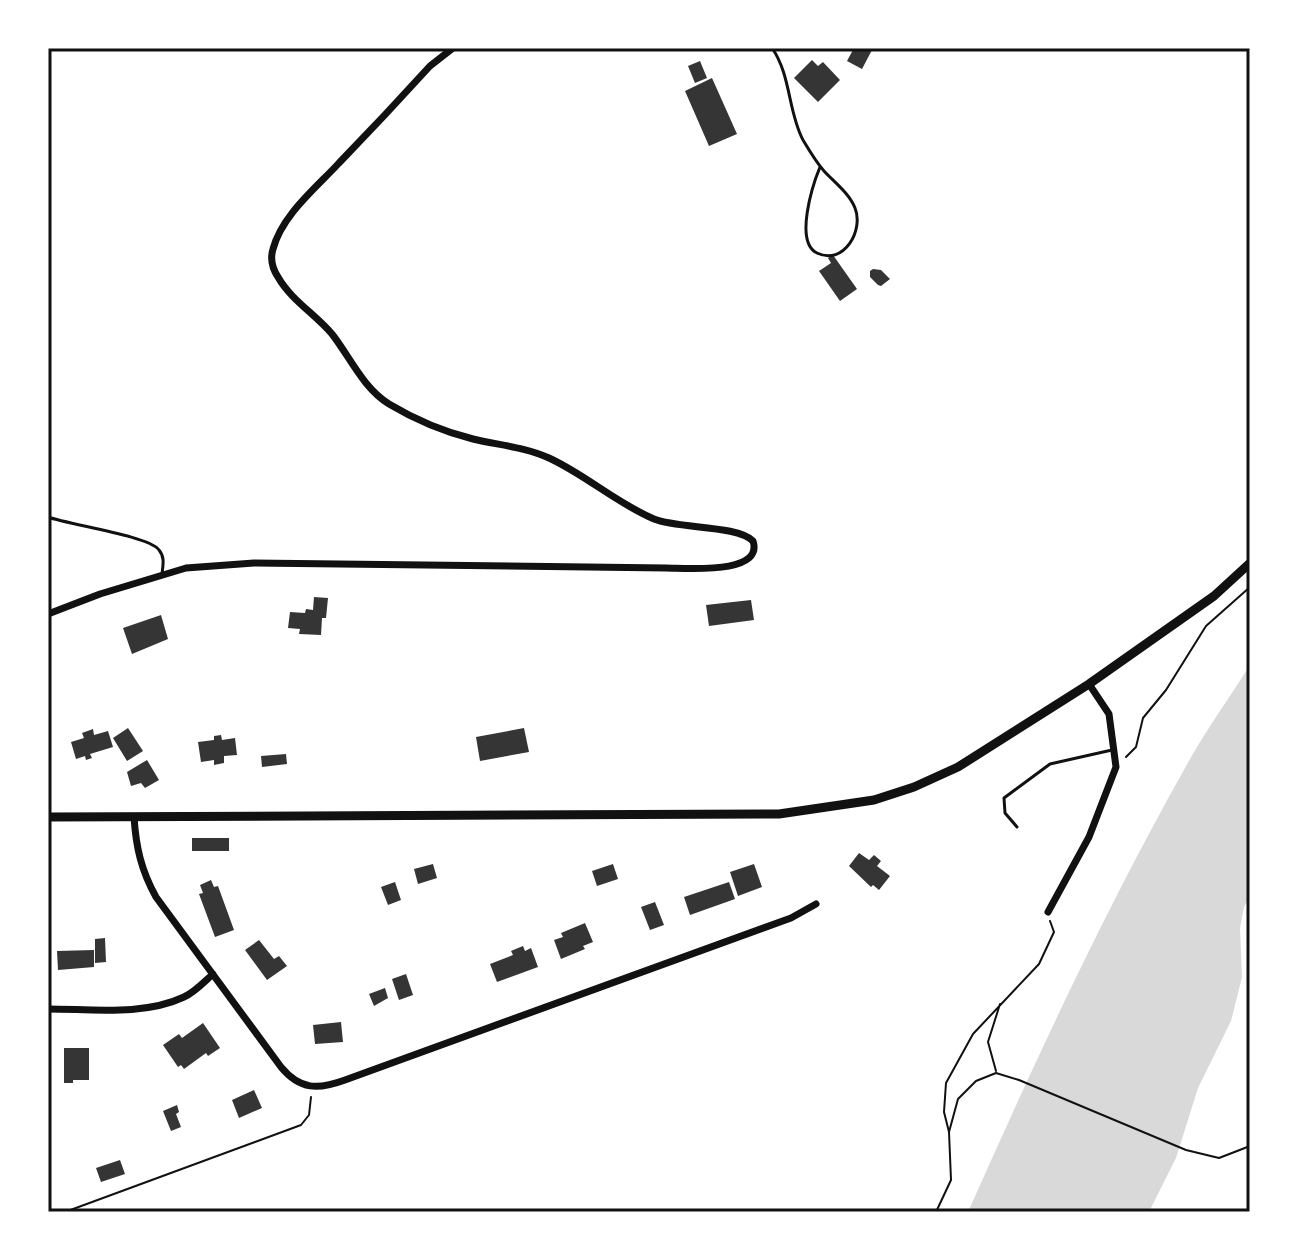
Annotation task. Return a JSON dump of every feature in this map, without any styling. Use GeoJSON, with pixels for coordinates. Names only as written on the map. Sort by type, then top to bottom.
{"type":"FeatureCollection","features":[{"type":"Feature","properties":{"kind":"street"},"geometry":{"type":"LineString","coordinates":[[48,614],[162,574],[210,565],[714,567],[745,562],[755,551],[753,541],[739,533],[695,529],[660,521],[632,510],[547,457],[527,449],[469,438],[412,417],[386,402],[370,388],[331,333],[277,277],[272,265],[272,251],[279,231],[430,66],[453,48]]}},
{"type":"Feature","properties":{"kind":"street"},"geometry":{"type":"LineString","coordinates":[[48,817],[732,815],[779,814],[874,800],[914,787],[958,767],[1089,684],[1214,596],[1250,563]]}},
{"type":"Feature","properties":{"kind":"street"},"geometry":{"type":"LineString","coordinates":[[1048,912],[1089,837],[1116,767],[1109,714],[1089,684]]}},
{"type":"Feature","properties":{"kind":"street"},"geometry":{"type":"LineString","coordinates":[[134,817],[136,848],[144,876],[156,897],[285,1071],[311,1088],[345,1080],[791,918],[816,904]]}},
{"type":"Feature","properties":{"kind":"street"},"geometry":{"type":"LineString","coordinates":[[48,1009],[143,1008],[167,1004],[187,996],[213,974]]}},
{"type":"Feature","properties":{"kind":"lane"},"geometry":{"type":"LineString","coordinates":[[772,48],[785,78],[802,137],[820,167],[848,197],[857,216],[851,243],[840,252],[827,255],[811,247],[807,227],[808,198],[820,167]]}},
{"type":"Feature","properties":{"kind":"lane"},"geometry":{"type":"LineString","coordinates":[[48,517],[143,539],[161,551],[164,560],[162,574]]}},
{"type":"Feature","properties":{"kind":"lane"},"geometry":{"type":"LineString","coordinates":[[1017,827],[1005,813],[1004,798],[1060,760],[1115,749]]}},
{"type":"Feature","properties":{"kind":"path"},"geometry":{"type":"LineString","coordinates":[[1116,767],[1136,747],[1143,718],[1166,690],[1206,626],[1250,587]]}},
{"type":"Feature","properties":{"kind":"path"},"geometry":{"type":"LineString","coordinates":[[936,1212],[951,1180],[949,1132],[944,1112],[946,1083],[973,1034],[1039,964],[1054,932],[1048,912]]}},
{"type":"Feature","properties":{"kind":"path"},"geometry":{"type":"LineString","coordinates":[[996,1073],[988,1042],[1000,1003]]}},
{"type":"Feature","properties":{"kind":"path"},"geometry":{"type":"LineString","coordinates":[[949,1132],[958,1099],[976,1081],[996,1073],[1186,1150],[1219,1158],[1250,1146]]}},
{"type":"Feature","properties":{"kind":"path"},"geometry":{"type":"LineString","coordinates":[[65,1212],[301,1125],[309,1115],[311,1088]]}},
{"type":"Feature","properties":{"kind":"shaded area"},"geometry":{"type":"Polygon","coordinates":[[[1250,665],[1250,896],[1244,907],[1240,928],[1242,977],[1231,1021],[1198,1088],[1176,1158],[1149,1212],[968,1212],[1045,1043],[1126,877],[1192,755],[1250,665]]]}},
{"type":"Feature","properties":{"kind":"building"},"geometry":{"type":"Polygon","coordinates":[[[854,48],[872,50],[862,69],[847,61],[854,48]]]}},
{"type":"Feature","properties":{"kind":"building"},"geometry":{"type":"Polygon","coordinates":[[[812,60],[818,66],[823,62],[840,80],[818,102],[794,78],[812,60]]]}},
{"type":"Feature","properties":{"kind":"building"},"geometry":{"type":"Polygon","coordinates":[[[700,61],[707,78],[695,83],[688,66],[700,61]]]}},
{"type":"Feature","properties":{"kind":"building"},"geometry":{"type":"Polygon","coordinates":[[[712,78],[737,134],[709,146],[685,91],[712,78]]]}},
{"type":"Feature","properties":{"kind":"building"},"geometry":{"type":"Polygon","coordinates":[[[833,255],[857,289],[840,301],[819,271],[831,263],[828,258],[833,255]]]}},
{"type":"Feature","properties":{"kind":"building"},"geometry":{"type":"Polygon","coordinates":[[[873,269],[881,270],[890,279],[878,285],[870,277],[873,269]]]}},
{"type":"Feature","properties":{"kind":"building"},"geometry":{"type":"Polygon","coordinates":[[[314,597],[328,598],[321,635],[299,634],[300,629],[288,628],[290,612],[313,610],[314,597]]]}},
{"type":"Feature","properties":{"kind":"building"},"geometry":{"type":"Polygon","coordinates":[[[751,600],[754,620],[709,626],[706,605],[751,600]]]}},
{"type":"Feature","properties":{"kind":"building"},"geometry":{"type":"Polygon","coordinates":[[[161,615],[168,639],[132,654],[123,628],[161,615]]]}},
{"type":"Feature","properties":{"kind":"building"},"geometry":{"type":"Polygon","coordinates":[[[128,728],[143,751],[127,761],[113,738],[128,728]]]}},
{"type":"Feature","properties":{"kind":"building"},"geometry":{"type":"Polygon","coordinates":[[[524,728],[529,752],[480,761],[476,737],[524,728]]]}},
{"type":"Feature","properties":{"kind":"building"},"geometry":{"type":"Polygon","coordinates":[[[93,729],[94,735],[108,731],[113,747],[90,754],[92,758],[86,760],[85,756],[76,759],[71,742],[84,738],[82,733],[93,729]]]}},
{"type":"Feature","properties":{"kind":"building"},"geometry":{"type":"Polygon","coordinates":[[[221,735],[222,740],[235,738],[237,755],[224,756],[224,763],[214,765],[214,760],[201,762],[198,742],[214,740],[214,736],[221,735]]]}},
{"type":"Feature","properties":{"kind":"building"},"geometry":{"type":"Polygon","coordinates":[[[286,754],[287,764],[262,767],[261,756],[286,754]]]}},
{"type":"Feature","properties":{"kind":"building"},"geometry":{"type":"Polygon","coordinates":[[[147,760],[159,780],[145,788],[141,783],[131,786],[127,772],[147,760]]]}},
{"type":"Feature","properties":{"kind":"building"},"geometry":{"type":"Polygon","coordinates":[[[192,838],[229,838],[229,851],[192,851],[192,838]]]}},
{"type":"Feature","properties":{"kind":"building"},"geometry":{"type":"Polygon","coordinates":[[[859,853],[869,860],[874,855],[881,861],[877,866],[890,876],[879,890],[873,885],[871,887],[849,866],[859,853]]]}},
{"type":"Feature","properties":{"kind":"building"},"geometry":{"type":"Polygon","coordinates":[[[433,864],[437,878],[418,884],[414,869],[433,864]]]}},
{"type":"Feature","properties":{"kind":"building"},"geometry":{"type":"Polygon","coordinates":[[[613,864],[618,879],[597,886],[592,871],[613,864]]]}},
{"type":"Feature","properties":{"kind":"building"},"geometry":{"type":"Polygon","coordinates":[[[754,864],[762,887],[738,896],[730,872],[754,864]]]}},
{"type":"Feature","properties":{"kind":"building"},"geometry":{"type":"Polygon","coordinates":[[[211,880],[214,887],[218,886],[234,930],[215,937],[199,894],[203,893],[200,885],[211,880]]]}},
{"type":"Feature","properties":{"kind":"building"},"geometry":{"type":"Polygon","coordinates":[[[395,882],[401,900],[388,905],[381,887],[395,882]]]}},
{"type":"Feature","properties":{"kind":"building"},"geometry":{"type":"Polygon","coordinates":[[[729,882],[735,899],[690,915],[684,897],[729,882]]]}},
{"type":"Feature","properties":{"kind":"building"},"geometry":{"type":"Polygon","coordinates":[[[655,902],[664,925],[650,930],[641,907],[655,902]]]}},
{"type":"Feature","properties":{"kind":"building"},"geometry":{"type":"Polygon","coordinates":[[[585,923],[593,942],[583,946],[585,949],[561,959],[554,940],[563,937],[561,933],[585,923]]]}},
{"type":"Feature","properties":{"kind":"building"},"geometry":{"type":"Polygon","coordinates":[[[105,938],[106,962],[95,963],[95,939],[105,938]]]}},
{"type":"Feature","properties":{"kind":"building"},"geometry":{"type":"Polygon","coordinates":[[[259,940],[274,959],[279,956],[287,966],[267,980],[245,950],[259,940]]]}},
{"type":"Feature","properties":{"kind":"building"},"geometry":{"type":"Polygon","coordinates":[[[523,946],[525,951],[531,948],[538,967],[497,982],[490,964],[513,955],[511,951],[523,946]]]}},
{"type":"Feature","properties":{"kind":"building"},"geometry":{"type":"Polygon","coordinates":[[[94,950],[94,967],[58,970],[57,951],[94,950]]]}},
{"type":"Feature","properties":{"kind":"building"},"geometry":{"type":"Polygon","coordinates":[[[406,974],[413,995],[399,1000],[392,979],[406,974]]]}},
{"type":"Feature","properties":{"kind":"building"},"geometry":{"type":"Polygon","coordinates":[[[385,988],[388,998],[374,1006],[369,994],[385,988]]]}},
{"type":"Feature","properties":{"kind":"building"},"geometry":{"type":"Polygon","coordinates":[[[341,1022],[343,1042],[315,1044],[313,1025],[341,1022]]]}},
{"type":"Feature","properties":{"kind":"building"},"geometry":{"type":"Polygon","coordinates":[[[203,1023],[220,1048],[208,1056],[206,1053],[184,1069],[181,1065],[178,1067],[163,1045],[179,1034],[182,1038],[203,1023]]]}},
{"type":"Feature","properties":{"kind":"building"},"geometry":{"type":"Polygon","coordinates":[[[64,1048],[89,1048],[89,1080],[64,1083],[64,1048]]]}},
{"type":"Feature","properties":{"kind":"building"},"geometry":{"type":"Polygon","coordinates":[[[254,1090],[262,1108],[239,1118],[232,1100],[254,1090]]]}},
{"type":"Feature","properties":{"kind":"building"},"geometry":{"type":"Polygon","coordinates":[[[177,1105],[179,1112],[176,1114],[181,1127],[171,1131],[163,1111],[177,1105]]]}},
{"type":"Feature","properties":{"kind":"building"},"geometry":{"type":"Polygon","coordinates":[[[120,1160],[125,1174],[101,1182],[96,1168],[120,1160]]]}}]}
